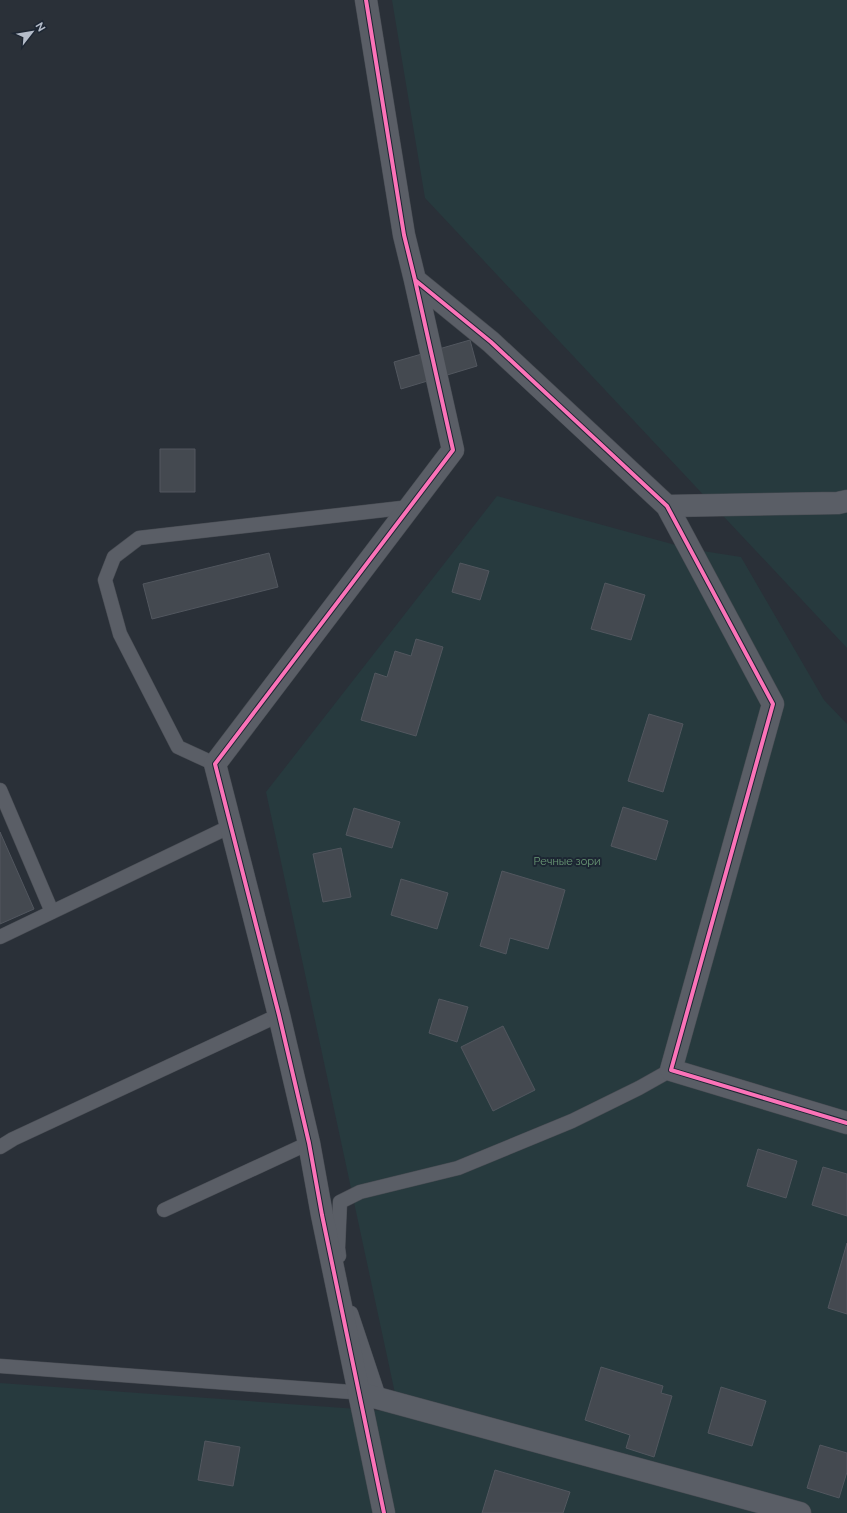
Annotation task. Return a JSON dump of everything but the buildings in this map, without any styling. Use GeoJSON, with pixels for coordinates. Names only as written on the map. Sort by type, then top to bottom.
{"type":"FeatureCollection","features":[{"type":"Feature","properties":{"kind":"street"},"geometry":{"type":"LineString","coordinates":[[366,0],[404,235],[453,450],[215,764],[309,1143],[322,1215],[384,1513]]}},
{"type":"Feature","properties":{"kind":"street"},"geometry":{"type":"LineString","coordinates":[[415,280],[491,342],[667,506],[773,704],[671,1070],[847,1123]]}},
{"type":"Feature","properties":{"kind":"street"},"geometry":{"type":"LineString","coordinates":[[667,506],[838,503],[847,501]]}},
{"type":"Feature","properties":{"kind":"street"},"geometry":{"type":"LineString","coordinates":[[359,1393],[800,1513]]}},
{"type":"Feature","properties":{"kind":"lane"},"geometry":{"type":"LineString","coordinates":[[215,764],[178,747],[120,634],[105,580],[114,557],[139,538],[410,507]]}},
{"type":"Feature","properties":{"kind":"lane"},"geometry":{"type":"LineString","coordinates":[[0,790],[52,912]]}},
{"type":"Feature","properties":{"kind":"lane"},"geometry":{"type":"LineString","coordinates":[[0,937],[231,826]]}},
{"type":"Feature","properties":{"kind":"lane"},"geometry":{"type":"LineString","coordinates":[[0,1147],[13,1139],[278,1015]]}},
{"type":"Feature","properties":{"kind":"lane"},"geometry":{"type":"LineString","coordinates":[[0,1366],[378,1394],[352,1314],[338,1248],[340,1202],[360,1192],[458,1168],[572,1121],[639,1088],[671,1070]]}},
{"type":"Feature","properties":{"kind":"lane"},"geometry":{"type":"LineString","coordinates":[[164,1210],[309,1143]]}},
{"type":"Feature","properties":{"kind":"green space"},"geometry":{"type":"Polygon","coordinates":[[[392,0],[847,0],[847,648],[425,198],[392,0]]]}},
{"type":"Feature","properties":{"kind":"green space","name":"Речные зори"},"geometry":{"type":"Polygon","coordinates":[[[497,496],[690,549],[741,557],[824,700],[847,724],[847,1513],[0,1513],[0,1383],[399,1412],[266,792],[497,496]]]}},
{"type":"Feature","properties":{"kind":"cycle path"},"geometry":{"type":"LineString","coordinates":[[366,0],[404,235],[415,280],[491,342],[667,506],[773,704],[671,1070],[847,1123]]}},
{"type":"Feature","properties":{"kind":"cycle path"},"geometry":{"type":"LineString","coordinates":[[384,1513],[322,1215],[309,1143],[279,1015],[215,764],[453,450],[415,280]]}}]}
